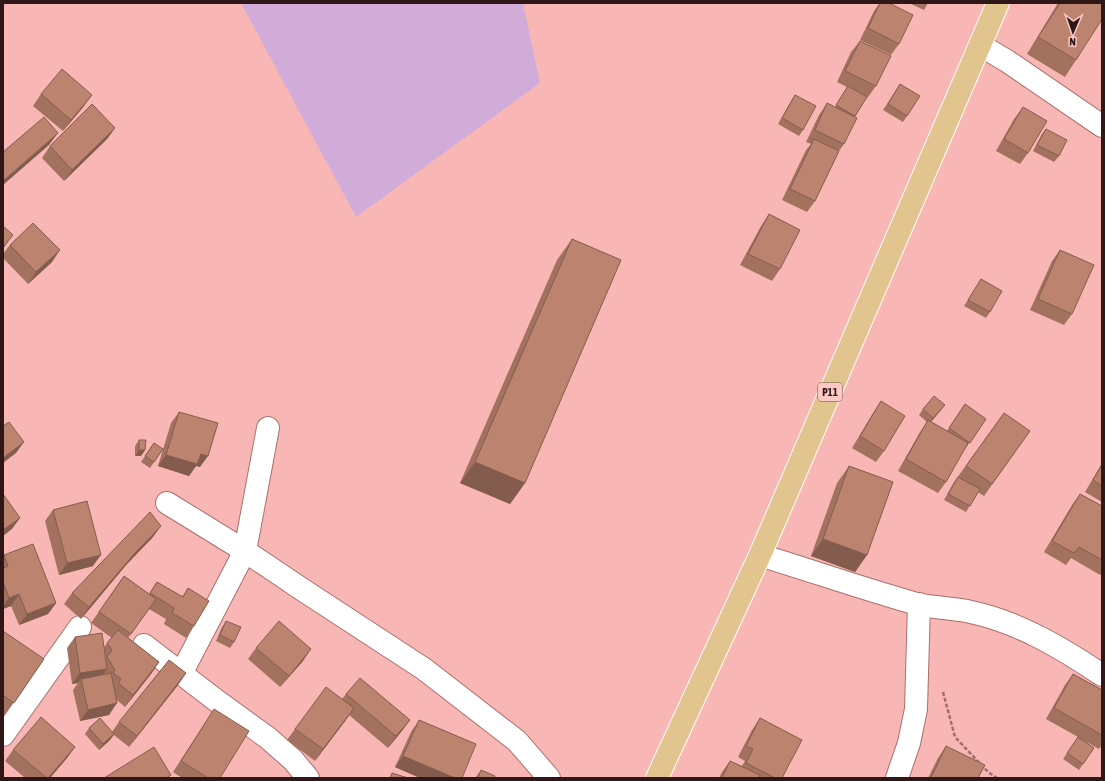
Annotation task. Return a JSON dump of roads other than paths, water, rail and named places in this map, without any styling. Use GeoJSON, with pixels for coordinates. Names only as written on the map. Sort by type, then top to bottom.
{"type":"FeatureCollection","features":[{"type":"Feature","properties":{"kind":"main road","name":"P11"},"geometry":{"type":"LineString","coordinates":[[657,778],[760,555],[998,3]]}},
{"type":"Feature","properties":{"kind":"street"},"geometry":{"type":"LineString","coordinates":[[980,44],[1102,126]]}},
{"type":"Feature","properties":{"kind":"street"},"geometry":{"type":"LineString","coordinates":[[181,674],[245,551],[268,428]]}},
{"type":"Feature","properties":{"kind":"street"},"geometry":{"type":"LineString","coordinates":[[167,503],[245,551],[424,669],[517,741],[549,778]]}},
{"type":"Feature","properties":{"kind":"street"},"geometry":{"type":"LineString","coordinates":[[760,555],[919,604],[972,612],[1004,621],[1036,635],[1102,675]]}},
{"type":"Feature","properties":{"kind":"street"},"geometry":{"type":"LineString","coordinates":[[897,778],[909,743],[916,709],[919,604]]}},
{"type":"Feature","properties":{"kind":"street"},"geometry":{"type":"LineString","coordinates":[[3,735],[80,627]]}},
{"type":"Feature","properties":{"kind":"street"},"geometry":{"type":"LineString","coordinates":[[144,645],[216,701],[268,738],[293,760],[308,778]]}}]}
